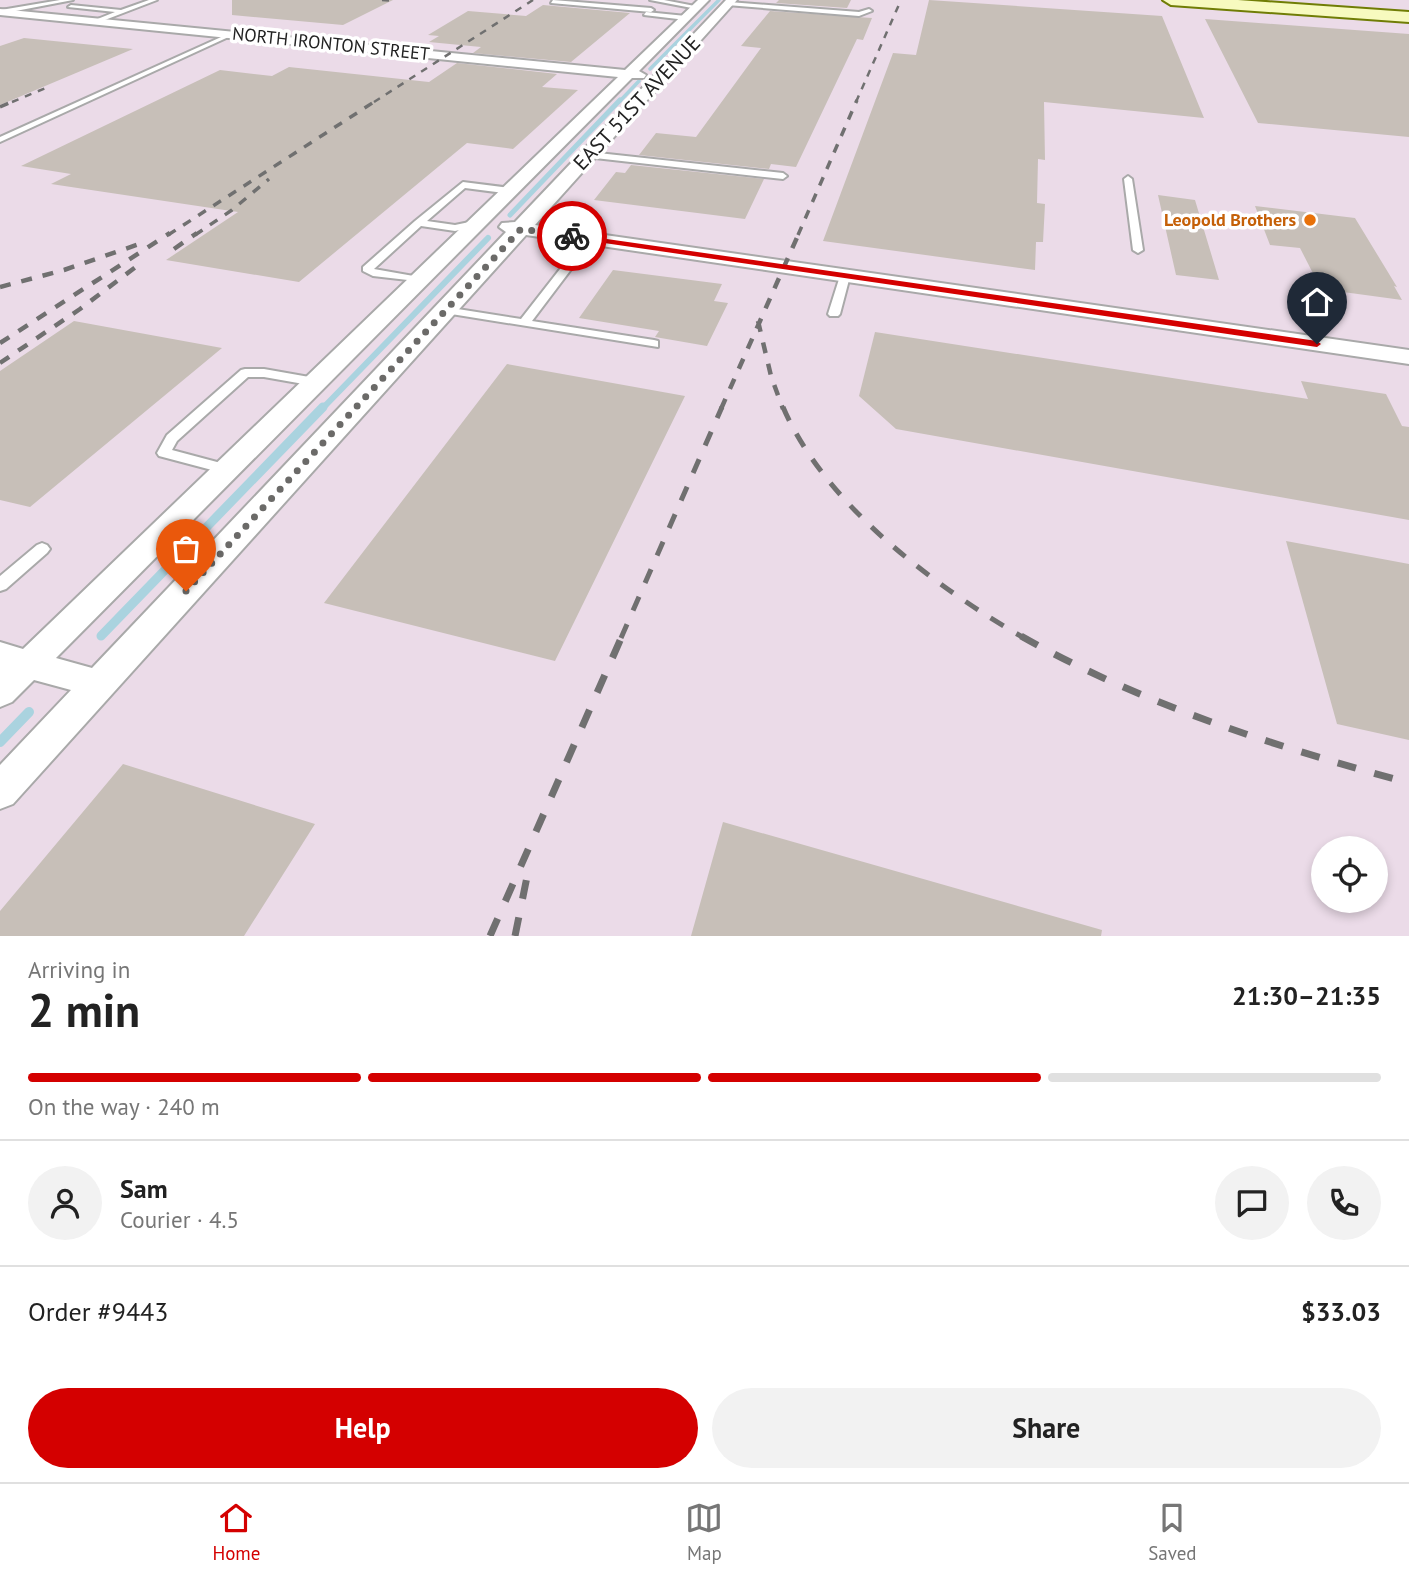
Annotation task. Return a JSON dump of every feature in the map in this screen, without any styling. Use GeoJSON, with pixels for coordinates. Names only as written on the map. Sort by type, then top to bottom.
{"type":"FeatureCollection","features":[{"type":"Feature","properties":{"kind":"main road"},"geometry":{"type":"LineString","coordinates":[[1171,0],[1409,14]]}},
{"type":"Feature","properties":{"kind":"main road"},"geometry":{"type":"LineString","coordinates":[[1236,0],[1409,14]]}},
{"type":"Feature","properties":{"kind":"street","name":"EAST 51ST AVENUE"},"geometry":{"type":"LineString","coordinates":[[0,791],[731,2]]}},
{"type":"Feature","properties":{"kind":"street","name":"EAST 51ST AVENUE"},"geometry":{"type":"LineString","coordinates":[[0,692],[14,660],[227,469],[696,9]]}},
{"type":"Feature","properties":{"kind":"street","name":"NORTH IRONTON STREET"},"geometry":{"type":"LineString","coordinates":[[0,12],[661,77]]}},
{"type":"Feature","properties":{"kind":"street"},"geometry":{"type":"LineString","coordinates":[[479,223],[1409,357]]}},
{"type":"Feature","properties":{"kind":"street"},"geometry":{"type":"LineString","coordinates":[[14,660],[99,684]]}},
{"type":"Feature","properties":{"kind":"lane"},"geometry":{"type":"LineString","coordinates":[[0,12],[91,0]]}},
{"type":"Feature","properties":{"kind":"lane"},"geometry":{"type":"LineString","coordinates":[[97,21],[154,0]]}},
{"type":"Feature","properties":{"kind":"lane"},"geometry":{"type":"LineString","coordinates":[[653,0],[696,9]]}},
{"type":"Feature","properties":{"kind":"lane"},"geometry":{"type":"LineString","coordinates":[[553,2],[649,12],[696,9]]}},
{"type":"Feature","properties":{"kind":"lane"},"geometry":{"type":"LineString","coordinates":[[731,2],[859,14],[869,11]]}},
{"type":"Feature","properties":{"kind":"lane"},"geometry":{"type":"LineString","coordinates":[[44,16],[71,3],[124,11]]}},
{"type":"Feature","properties":{"kind":"lane"},"geometry":{"type":"LineString","coordinates":[[0,140],[232,34]]}},
{"type":"Feature","properties":{"kind":"lane"},"geometry":{"type":"LineString","coordinates":[[589,155],[783,176]]}},
{"type":"Feature","properties":{"kind":"lane"},"geometry":{"type":"LineString","coordinates":[[1128,179],[1138,250]]}},
{"type":"Feature","properties":{"kind":"lane"},"geometry":{"type":"LineString","coordinates":[[421,280],[373,273],[367,269],[463,185],[511,191]]}},
{"type":"Feature","properties":{"kind":"lane"},"geometry":{"type":"LineString","coordinates":[[418,223],[455,228],[479,223]]}},
{"type":"Feature","properties":{"kind":"lane"},"geometry":{"type":"LineString","coordinates":[[523,323],[589,239]]}},
{"type":"Feature","properties":{"kind":"lane"},"geometry":{"type":"LineString","coordinates":[[834,314],[845,276]]}},
{"type":"Feature","properties":{"kind":"lane"},"geometry":{"type":"LineString","coordinates":[[445,310],[654,344]]}},
{"type":"Feature","properties":{"kind":"lane"},"geometry":{"type":"LineString","coordinates":[[227,469],[164,453],[172,438],[245,373],[264,373],[316,383]]}},
{"type":"Feature","properties":{"kind":"lane"},"geometry":{"type":"LineString","coordinates":[[0,585],[42,549]]}},
{"type":"Feature","properties":{"kind":"shaded area"},"geometry":{"type":"Polygon","coordinates":[[[0,0],[1409,0],[1409,936],[0,936],[0,0]]]}},
{"type":"Feature","properties":{"kind":"building"},"geometry":{"type":"Polygon","coordinates":[[[232,0],[393,0],[343,25],[232,15],[232,0]]]}},
{"type":"Feature","properties":{"kind":"building"},"geometry":{"type":"Polygon","coordinates":[[[779,0],[851,0],[847,8],[776,3],[779,0]]]}},
{"type":"Feature","properties":{"kind":"building"},"geometry":{"type":"Polygon","coordinates":[[[929,0],[1162,16],[1204,118],[1044,102],[1045,160],[1038,159],[1037,203],[1045,204],[1043,242],[1036,242],[1035,270],[823,241],[893,53],[916,55],[929,0]]]}},
{"type":"Feature","properties":{"kind":"building"},"geometry":{"type":"Polygon","coordinates":[[[543,5],[630,13],[571,62],[473,53],[481,47],[429,42],[439,36],[428,35],[468,11],[526,16],[543,5]]]}},
{"type":"Feature","properties":{"kind":"building"},"geometry":{"type":"Polygon","coordinates":[[[770,11],[872,18],[863,40],[857,39],[796,167],[771,164],[769,169],[639,155],[656,133],[696,137],[761,48],[741,46],[770,11]]]}},
{"type":"Feature","properties":{"kind":"building"},"geometry":{"type":"Polygon","coordinates":[[[1205,19],[1409,34],[1409,137],[1258,123],[1205,19]]]}},
{"type":"Feature","properties":{"kind":"building"},"geometry":{"type":"Polygon","coordinates":[[[24,38],[133,49],[0,105],[0,46],[24,38]]]}},
{"type":"Feature","properties":{"kind":"building"},"geometry":{"type":"Polygon","coordinates":[[[457,63],[557,74],[542,87],[578,90],[513,149],[467,143],[299,282],[166,260],[238,212],[51,184],[71,174],[21,166],[220,70],[272,76],[289,67],[429,82],[457,63]]]}},
{"type":"Feature","properties":{"kind":"building"},"geometry":{"type":"Polygon","coordinates":[[[631,165],[764,179],[745,219],[594,200],[616,172],[625,173],[631,165]]]}},
{"type":"Feature","properties":{"kind":"building"},"geometry":{"type":"Polygon","coordinates":[[[1158,195],[1195,200],[1219,280],[1176,275],[1158,195]]]}},
{"type":"Feature","properties":{"kind":"building"},"geometry":{"type":"Polygon","coordinates":[[[1255,206],[1355,218],[1397,287],[1394,286],[1402,300],[1321,289],[1300,248],[1270,245],[1255,206]]]}},
{"type":"Feature","properties":{"kind":"building"},"geometry":{"type":"Polygon","coordinates":[[[613,270],[722,284],[714,301],[728,303],[707,346],[655,337],[659,331],[579,318],[613,270]]]}},
{"type":"Feature","properties":{"kind":"building"},"geometry":{"type":"Polygon","coordinates":[[[74,321],[222,348],[30,507],[0,500],[0,371],[74,321]]]}},
{"type":"Feature","properties":{"kind":"building"},"geometry":{"type":"Polygon","coordinates":[[[875,332],[1308,399],[1301,381],[1386,394],[1402,426],[1409,427],[1409,520],[896,429],[859,396],[875,332]]]}},
{"type":"Feature","properties":{"kind":"building"},"geometry":{"type":"Polygon","coordinates":[[[507,364],[685,396],[555,661],[324,603],[507,364]]]}},
{"type":"Feature","properties":{"kind":"building"},"geometry":{"type":"Polygon","coordinates":[[[1286,541],[1409,564],[1409,740],[1337,724],[1286,541]]]}},
{"type":"Feature","properties":{"kind":"building"},"geometry":{"type":"Polygon","coordinates":[[[123,764],[315,824],[244,936],[0,936],[0,911],[123,764]]]}},
{"type":"Feature","properties":{"kind":"building"},"geometry":{"type":"Polygon","coordinates":[[[723,822],[1102,930],[1101,936],[691,936],[723,822]]]}},
{"type":"Feature","properties":{"kind":"waterway"},"geometry":{"type":"LineString","coordinates":[[650,69],[719,0]]}},
{"type":"Feature","properties":{"kind":"waterway"},"geometry":{"type":"LineString","coordinates":[[619,102],[639,81]]}},
{"type":"Feature","properties":{"kind":"waterway"},"geometry":{"type":"LineString","coordinates":[[510,215],[620,100]]}},
{"type":"Feature","properties":{"kind":"waterway"},"geometry":{"type":"LineString","coordinates":[[322,409],[488,238]]}},
{"type":"Feature","properties":{"kind":"waterway"},"geometry":{"type":"LineString","coordinates":[[101,636],[323,407]]}},
{"type":"Feature","properties":{"kind":"waterway"},"geometry":{"type":"LineString","coordinates":[[0,742],[29,712]]}},
{"type":"Feature","properties":{"kind":"railway"},"geometry":{"type":"LineString","coordinates":[[382,0],[395,1]]}},
{"type":"Feature","properties":{"kind":"railway"},"geometry":{"type":"LineString","coordinates":[[374,102],[533,0]]}},
{"type":"Feature","properties":{"kind":"railway"},"geometry":{"type":"LineString","coordinates":[[856,102],[901,0]]}},
{"type":"Feature","properties":{"kind":"railway"},"geometry":{"type":"LineString","coordinates":[[12,102],[48,87]]}},
{"type":"Feature","properties":{"kind":"railway"},"geometry":{"type":"LineString","coordinates":[[0,107],[16,100]]}},
{"type":"Feature","properties":{"kind":"railway"},"geometry":{"type":"LineString","coordinates":[[168,235],[377,100]]}},
{"type":"Feature","properties":{"kind":"railway"},"geometry":{"type":"LineString","coordinates":[[798,235],[857,100]]}},
{"type":"Feature","properties":{"kind":"railway"},"geometry":{"type":"LineString","coordinates":[[195,235],[232,210],[269,179]]}},
{"type":"Feature","properties":{"kind":"railway"},"geometry":{"type":"LineString","coordinates":[[0,343],[170,233]]}},
{"type":"Feature","properties":{"kind":"railway"},"geometry":{"type":"LineString","coordinates":[[174,249],[197,233]]}},
{"type":"Feature","properties":{"kind":"railway"},"geometry":{"type":"LineString","coordinates":[[759,324],[799,233]]}},
{"type":"Feature","properties":{"kind":"railway"},"geometry":{"type":"LineString","coordinates":[[0,287],[64,270],[145,242]]}},
{"type":"Feature","properties":{"kind":"railway"},"geometry":{"type":"LineString","coordinates":[[0,363],[80,309],[137,266]]}},
{"type":"Feature","properties":{"kind":"railway"},"geometry":{"type":"LineString","coordinates":[[721,409],[759,324]]}},
{"type":"Feature","properties":{"kind":"railway"},"geometry":{"type":"LineString","coordinates":[[759,324],[771,376],[783,409]]}},
{"type":"Feature","properties":{"kind":"railway"},"geometry":{"type":"LineString","coordinates":[[621,638],[722,407]]}},
{"type":"Feature","properties":{"kind":"railway"},"geometry":{"type":"LineString","coordinates":[[783,407],[802,443],[826,477],[886,540],[954,594],[1024,638]]}},
{"type":"Feature","properties":{"kind":"railway"},"geometry":{"type":"LineString","coordinates":[[490,936],[622,636]]}},
{"type":"Feature","properties":{"kind":"railway"},"geometry":{"type":"LineString","coordinates":[[1021,636],[1114,683],[1210,722],[1409,783]]}},
{"type":"Feature","properties":{"kind":"railway"},"geometry":{"type":"LineString","coordinates":[[515,936],[530,862]]}},
{"type":"Feature","properties":{"kind":"way so far"},"geometry":{"type":"LineString","coordinates":[[186,591],[521,229],[572,236]]}},
{"type":"Feature","properties":{"kind":"place","name":"Leopold Brothers"},"geometry":{"type":"Point","coordinates":[1310,220]}},
{"type":"Feature","properties":{"kind":"route"},"geometry":{"type":"LineString","coordinates":[[572,236],[1317,344]]}}]}
